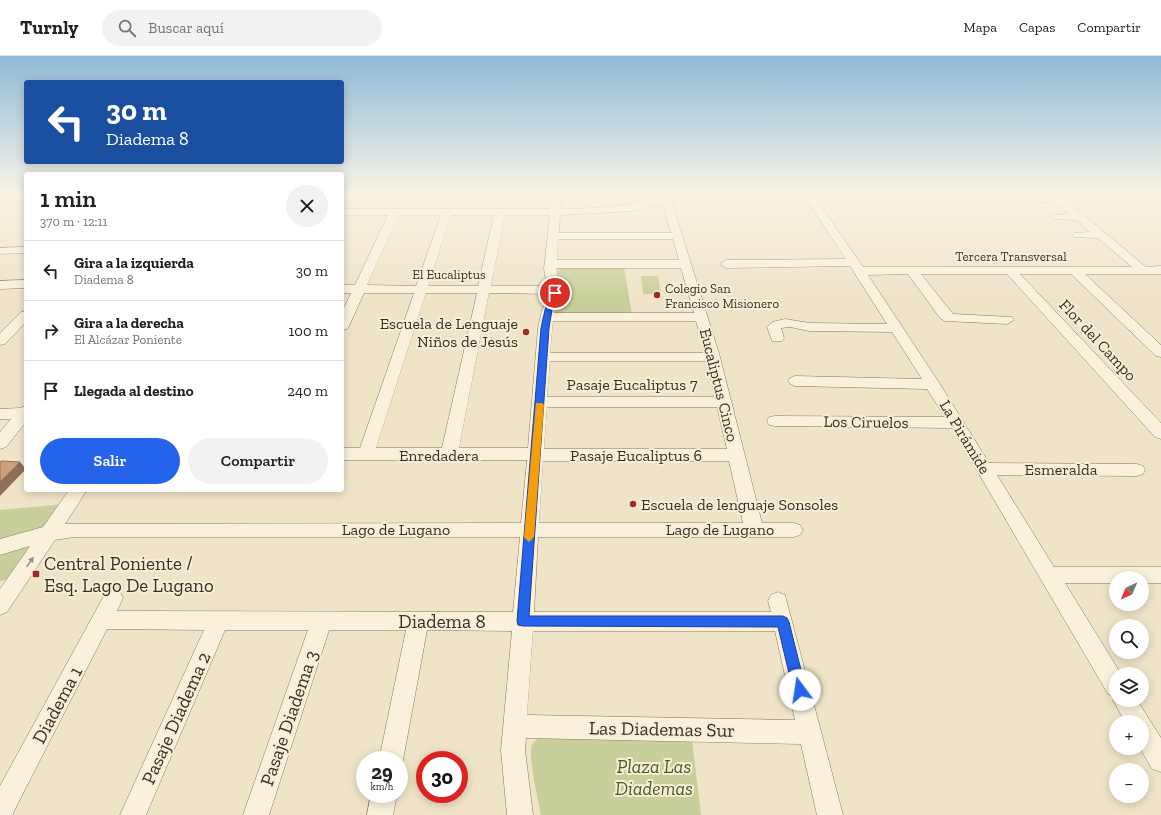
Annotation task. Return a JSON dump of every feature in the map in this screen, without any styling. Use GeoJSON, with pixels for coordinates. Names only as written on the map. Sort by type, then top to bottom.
{"type":"FeatureCollection","features":[{"type":"Feature","properties":{"kind":"street"},"geometry":{"type":"LineString","coordinates":[[344,322],[387,228]]}},
{"type":"Feature","properties":{"kind":"street"},"geometry":{"type":"LineString","coordinates":[[366,454],[441,228]]}},
{"type":"Feature","properties":{"kind":"street"},"geometry":{"type":"LineString","coordinates":[[449,455],[497,228]]}},
{"type":"Feature","properties":{"kind":"street"},"geometry":{"type":"LineString","coordinates":[[520,815],[513,756],[543,357],[547,317],[555,290],[551,274],[554,228]]}},
{"type":"Feature","properties":{"kind":"street","name":"Eucaliptus Cinco"},"geometry":{"type":"LineString","coordinates":[[676,228],[713,357],[754,529]]}},
{"type":"Feature","properties":{"kind":"street","name":"La Pirámide"},"geometry":{"type":"LineString","coordinates":[[831,228],[858,267],[933,384],[1109,674]]}},
{"type":"Feature","properties":{"kind":"street"},"geometry":{"type":"LineString","coordinates":[[1093,228],[1143,270]]}},
{"type":"Feature","properties":{"kind":"street"},"geometry":{"type":"LineString","coordinates":[[1078,235],[1101,235]]}},
{"type":"Feature","properties":{"kind":"street"},"geometry":{"type":"LineString","coordinates":[[553,236],[678,236]]}},
{"type":"Feature","properties":{"kind":"street"},"geometry":{"type":"LineString","coordinates":[[3,251],[24,250]]}},
{"type":"Feature","properties":{"kind":"street"},"geometry":{"type":"LineString","coordinates":[[551,264],[686,264]]}},
{"type":"Feature","properties":{"kind":"street","name":"Tercera Transversal"},"geometry":{"type":"LineString","coordinates":[[726,264],[858,267],[912,271],[1161,270]]}},
{"type":"Feature","properties":{"kind":"street","name":"Flor del Campo"},"geometry":{"type":"LineString","coordinates":[[1010,270],[1161,433]]}},
{"type":"Feature","properties":{"kind":"street"},"geometry":{"type":"LineString","coordinates":[[1074,270],[1161,353]]}},
{"type":"Feature","properties":{"kind":"street"},"geometry":{"type":"LineString","coordinates":[[912,271],[945,315],[950,318],[1007,320]]}},
{"type":"Feature","properties":{"kind":"street"},"geometry":{"type":"LineString","coordinates":[[0,285],[24,284]]}},
{"type":"Feature","properties":{"kind":"street","name":"El Eucaliptus"},"geometry":{"type":"LineString","coordinates":[[344,289],[555,290]]}},
{"type":"Feature","properties":{"kind":"street"},"geometry":{"type":"LineString","coordinates":[[547,317],[702,317]]}},
{"type":"Feature","properties":{"kind":"street"},"geometry":{"type":"LineString","coordinates":[[0,324],[22,319]]}},
{"type":"Feature","properties":{"kind":"street"},"geometry":{"type":"LineString","coordinates":[[0,341],[22,319]]}},
{"type":"Feature","properties":{"kind":"street"},"geometry":{"type":"LineString","coordinates":[[777,338],[774,327],[777,324],[798,323],[811,332],[897,328]]}},
{"type":"Feature","properties":{"kind":"street"},"geometry":{"type":"LineString","coordinates":[[543,357],[713,357]]}},
{"type":"Feature","properties":{"kind":"street"},"geometry":{"type":"LineString","coordinates":[[795,381],[933,384]]}},
{"type":"Feature","properties":{"kind":"street","name":"Pasaje Eucaliptus 7"},"geometry":{"type":"LineString","coordinates":[[540,402],[724,402]]}},
{"type":"Feature","properties":{"kind":"street"},"geometry":{"type":"LineString","coordinates":[[0,414],[24,412]]}},
{"type":"Feature","properties":{"kind":"street"},"geometry":{"type":"LineString","coordinates":[[0,443],[24,413]]}},
{"type":"Feature","properties":{"kind":"street","name":"Los Ciruelos"},"geometry":{"type":"LineString","coordinates":[[775,421],[957,423]]}},
{"type":"Feature","properties":{"kind":"street","name":"Enredadera"},"geometry":{"type":"LineString","coordinates":[[344,454],[535,455]]}},
{"type":"Feature","properties":{"kind":"street","name":"Pasaje Eucaliptus 6"},"geometry":{"type":"LineString","coordinates":[[535,455],[736,456]]}},
{"type":"Feature","properties":{"kind":"street","name":"Esmeralda"},"geometry":{"type":"LineString","coordinates":[[984,469],[1137,470]]}},
{"type":"Feature","properties":{"kind":"street"},"geometry":{"type":"LineString","coordinates":[[0,606],[8,582],[50,533],[77,492]]}},
{"type":"Feature","properties":{"kind":"street","name":"Lago de Lugano"},"geometry":{"type":"LineString","coordinates":[[0,546],[50,533],[74,530],[530,528],[794,530]]}},
{"type":"Feature","properties":{"kind":"street"},"geometry":{"type":"LineString","coordinates":[[1049,575],[1161,575]]}},
{"type":"Feature","properties":{"kind":"street","name":"Diadema 1"},"geometry":{"type":"LineString","coordinates":[[0,812],[113,598]]}},
{"type":"Feature","properties":{"kind":"street","name":"Diadema 8"},"geometry":{"type":"LineString","coordinates":[[102,620],[523,621],[781,611],[810,732]]}},
{"type":"Feature","properties":{"kind":"street","name":"Pasaje Diadema 2"},"geometry":{"type":"LineString","coordinates":[[133,815],[220,620]]}},
{"type":"Feature","properties":{"kind":"street","name":"Pasaje Diadema 3"},"geometry":{"type":"LineString","coordinates":[[256,815],[322,621]]}},
{"type":"Feature","properties":{"kind":"street"},"geometry":{"type":"LineString","coordinates":[[393,751],[418,621]]}},
{"type":"Feature","properties":{"kind":"street","name":"Las Diademas Sur"},"geometry":{"type":"LineString","coordinates":[[515,726],[810,732]]}},
{"type":"Feature","properties":{"kind":"street"},"geometry":{"type":"LineString","coordinates":[[810,732],[830,815]]}},
{"type":"Feature","properties":{"kind":"street"},"geometry":{"type":"LineString","coordinates":[[380,815],[382,803]]}},
{"type":"Feature","properties":{"kind":"green space"},"geometry":{"type":"Polygon","coordinates":[[[560,267],[624,267],[632,315],[556,313],[564,290],[557,271],[560,267]]]}},
{"type":"Feature","properties":{"kind":"green space"},"geometry":{"type":"Polygon","coordinates":[[[641,276],[658,276],[661,294],[643,294],[641,276]]]}},
{"type":"Feature","properties":{"kind":"green space"},"geometry":{"type":"Polygon","coordinates":[[[65,504],[51,526],[0,542],[0,510],[65,504]]]}},
{"type":"Feature","properties":{"kind":"green space"},"geometry":{"type":"Polygon","coordinates":[[[25,546],[31,549],[14,579],[0,581],[0,552],[25,546]]]}},
{"type":"Feature","properties":{"kind":"green space","name":"Plaza Las Diademas"},"geometry":{"type":"Polygon","coordinates":[[[544,737],[692,739],[701,815],[541,815],[532,767],[531,749],[534,742],[544,737]]]}},
{"type":"Feature","properties":{"kind":"building"},"geometry":{"type":"Polygon","coordinates":[[[0,462],[20,462],[0,482],[0,462]]]}},
{"type":"Feature","properties":{"kind":"slow traffic"},"geometry":{"type":"LineString","coordinates":[[529,537],[539,405]]}},
{"type":"Feature","properties":{"kind":"place","name":"Colegio San Francisco Misionero"},"geometry":{"type":"Point","coordinates":[657,295]}},
{"type":"Feature","properties":{"kind":"place","name":"Escuela de Lenguaje Niños de Jesús"},"geometry":{"type":"Point","coordinates":[526,332]}},
{"type":"Feature","properties":{"kind":"place","name":"Escuela de lenguaje Sonsoles"},"geometry":{"type":"Point","coordinates":[633,504]}},
{"type":"Feature","properties":{"kind":"place","name":"Central Poniente / Esq. Lago De Lugano"},"geometry":{"type":"Point","coordinates":[36,574]}},
{"type":"Feature","properties":{"kind":"route"},"geometry":{"type":"LineString","coordinates":[[555,293],[548,310],[545,328],[523,621],[783,622],[800,690]]}}]}
